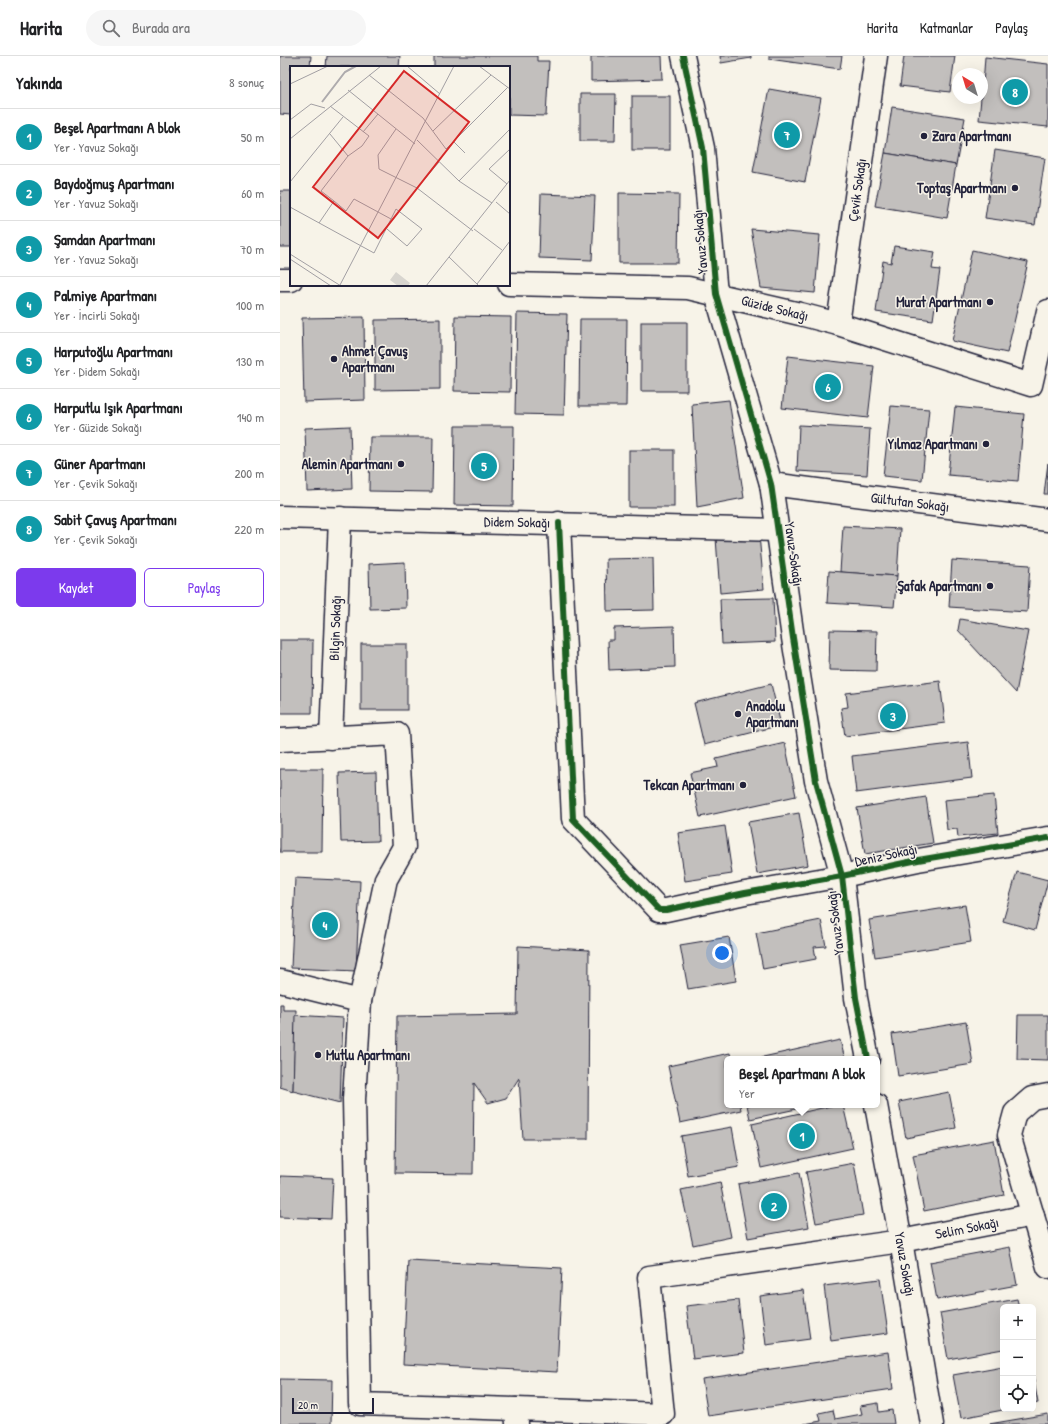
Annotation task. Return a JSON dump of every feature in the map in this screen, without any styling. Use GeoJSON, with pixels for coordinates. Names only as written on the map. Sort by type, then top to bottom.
{"type":"FeatureCollection","features":[{"type":"Feature","properties":{"kind":"street","name":"Yavuz Sokağı"},"geometry":{"type":"LineString","coordinates":[[683,56],[704,148],[716,294],[772,484],[794,646],[816,781],[842,876],[856,998],[867,1056]]}},
{"type":"Feature","properties":{"kind":"street","name":"Çevik Sokağı"},"geometry":{"type":"LineString","coordinates":[[838,324],[876,56]]}},
{"type":"Feature","properties":{"kind":"street","name":"Güzide Sokağı"},"geometry":{"type":"LineString","coordinates":[[510,284],[688,288],[838,324],[1031,385],[1048,311]]}},
{"type":"Feature","properties":{"kind":"street","name":"Gültutan Sokağı"},"geometry":{"type":"LineString","coordinates":[[772,484],[1048,520]]}},
{"type":"Feature","properties":{"kind":"street","name":"Didem Sokağı"},"geometry":{"type":"LineString","coordinates":[[280,517],[559,523],[778,530]]}},
{"type":"Feature","properties":{"kind":"street","name":"Bilgin Sokağı"},"geometry":{"type":"LineString","coordinates":[[331,738],[340,518]]}},
{"type":"Feature","properties":{"kind":"street","name":"Deniz Sokağı"},"geometry":{"type":"LineString","coordinates":[[559,523],[573,819],[659,910],[666,910],[745,893],[842,876],[918,860],[1048,838]]}},
{"type":"Feature","properties":{"kind":"street"},"geometry":{"type":"LineString","coordinates":[[280,740],[397,734],[404,847],[386,879],[360,1001],[354,1100],[360,1404],[516,1417]]}},
{"type":"Feature","properties":{"kind":"street"},"geometry":{"type":"LineString","coordinates":[[280,981],[360,1001]]}},
{"type":"Feature","properties":{"kind":"street"},"geometry":{"type":"LineString","coordinates":[[1048,1095],[1032,1098],[1015,1113],[1009,1135],[1048,1268]]}},
{"type":"Feature","properties":{"kind":"street","name":"Yavuz Sokağı"},"geometry":{"type":"LineString","coordinates":[[877,1108],[902,1241],[932,1424]]}},
{"type":"Feature","properties":{"kind":"street","name":"Selim Sokağı"},"geometry":{"type":"LineString","coordinates":[[516,1417],[663,1414],[649,1277],[902,1241],[1033,1214]]}},
{"type":"Feature","properties":{"kind":"building"},"geometry":{"type":"Polygon","coordinates":[[[280,56],[311,56],[310,66],[290,66],[290,115],[280,114],[280,56]]]}},
{"type":"Feature","properties":{"kind":"building"},"geometry":{"type":"Polygon","coordinates":[[[327,56],[400,56],[399,66],[326,66],[327,56]]]}},
{"type":"Feature","properties":{"kind":"building"},"geometry":{"type":"Polygon","coordinates":[[[434,56],[537,56],[537,61],[549,61],[546,116],[510,115],[510,66],[434,66],[434,56]]]}},
{"type":"Feature","properties":{"kind":"building"},"geometry":{"type":"Polygon","coordinates":[[[591,56],[661,56],[662,79],[591,81],[591,56]]]}},
{"type":"Feature","properties":{"kind":"building"},"geometry":{"type":"Polygon","coordinates":[[[720,56],[751,56],[751,58],[721,63],[720,56]]]}},
{"type":"Feature","properties":{"kind":"building"},"geometry":{"type":"Polygon","coordinates":[[[769,56],[842,56],[840,69],[769,59],[769,56]]]}},
{"type":"Feature","properties":{"kind":"building"},"geometry":{"type":"Polygon","coordinates":[[[904,56],[955,56],[953,68],[952,68],[950,92],[900,86],[904,56]]]}},
{"type":"Feature","properties":{"kind":"building"},"geometry":{"type":"Polygon","coordinates":[[[985,57],[1048,64],[1048,127],[979,120],[980,104],[988,104],[988,68],[984,68],[985,57]]]}},
{"type":"Feature","properties":{"kind":"building"},"geometry":{"type":"Polygon","coordinates":[[[769,89],[821,98],[805,182],[753,172],[769,89]]]}},
{"type":"Feature","properties":{"kind":"building"},"geometry":{"type":"Polygon","coordinates":[[[580,94],[616,94],[615,141],[580,141],[580,94]]]}},
{"type":"Feature","properties":{"kind":"building"},"geometry":{"type":"Polygon","coordinates":[[[632,96],[670,96],[670,150],[632,150],[632,96]]]}},
{"type":"Feature","properties":{"kind":"building","name":"Zara Apartmanı"},"geometry":{"type":"Polygon","coordinates":[[[892,107],[965,118],[956,165],[885,153],[892,107]]]}},
{"type":"Feature","properties":{"kind":"building","name":"Toptaş Apartmanı"},"geometry":{"type":"Polygon","coordinates":[[[995,150],[1045,158],[1035,225],[985,218],[995,150]]]}},
{"type":"Feature","properties":{"kind":"building"},"geometry":{"type":"Polygon","coordinates":[[[885,153],[956,165],[947,218],[875,206],[885,153]]]}},
{"type":"Feature","properties":{"kind":"building"},"geometry":{"type":"Polygon","coordinates":[[[280,191],[290,191],[290,247],[280,247],[280,191]]]}},
{"type":"Feature","properties":{"kind":"building"},"geometry":{"type":"Polygon","coordinates":[[[619,193],[679,194],[678,263],[619,263],[619,193]]]}},
{"type":"Feature","properties":{"kind":"building"},"geometry":{"type":"Polygon","coordinates":[[[541,194],[595,196],[592,260],[539,258],[541,194]]]}},
{"type":"Feature","properties":{"kind":"building"},"geometry":{"type":"Polygon","coordinates":[[[751,229],[820,235],[815,293],[761,288],[751,229]]]}},
{"type":"Feature","properties":{"kind":"building"},"geometry":{"type":"Polygon","coordinates":[[[894,246],[935,252],[932,269],[940,270],[933,320],[876,312],[883,261],[891,263],[894,246]]]}},
{"type":"Feature","properties":{"kind":"building","name":"Murat Apartmanı"},"geometry":{"type":"Polygon","coordinates":[[[972,250],[1028,262],[1007,353],[952,341],[972,250]]]}},
{"type":"Feature","properties":{"kind":"building"},"geometry":{"type":"Polygon","coordinates":[[[517,313],[567,314],[564,415],[515,414],[517,313]]]}},
{"type":"Feature","properties":{"kind":"building"},"geometry":{"type":"Polygon","coordinates":[[[455,316],[511,317],[510,392],[454,391],[455,316]]]}},
{"type":"Feature","properties":{"kind":"building","name":"Ahmet Çavuş Apartmanı"},"geometry":{"type":"Polygon","coordinates":[[[364,317],[365,400],[304,402],[302,318],[364,317]]]}},
{"type":"Feature","properties":{"kind":"building"},"geometry":{"type":"Polygon","coordinates":[[[440,319],[440,389],[375,390],[375,320],[440,319]]]}},
{"type":"Feature","properties":{"kind":"building"},"geometry":{"type":"Polygon","coordinates":[[[580,319],[627,319],[626,406],[579,406],[580,319]]]}},
{"type":"Feature","properties":{"kind":"building"},"geometry":{"type":"Polygon","coordinates":[[[641,322],[687,322],[687,391],[641,391],[641,322]]]}},
{"type":"Feature","properties":{"kind":"building"},"geometry":{"type":"Polygon","coordinates":[[[788,356],[874,366],[868,418],[782,408],[788,356]]]}},
{"type":"Feature","properties":{"kind":"building"},"geometry":{"type":"Polygon","coordinates":[[[729,400],[744,498],[697,507],[692,404],[729,400]]]}},
{"type":"Feature","properties":{"kind":"building"},"geometry":{"type":"Polygon","coordinates":[[[891,406],[929,409],[922,480],[883,476],[891,406]]]}},
{"type":"Feature","properties":{"kind":"building","name":"Yılmaz Apartmanı"},"geometry":{"type":"Polygon","coordinates":[[[955,407],[1024,414],[1018,481],[948,475],[955,407]]]}},
{"type":"Feature","properties":{"kind":"building"},"geometry":{"type":"Polygon","coordinates":[[[799,425],[870,429],[867,475],[797,471],[799,425]]]}},
{"type":"Feature","properties":{"kind":"building"},"geometry":{"type":"Polygon","coordinates":[[[350,426],[352,489],[307,491],[305,428],[350,426]]]}},
{"type":"Feature","properties":{"kind":"building"},"geometry":{"type":"Polygon","coordinates":[[[455,426],[514,426],[513,506],[454,505],[455,426]]]}},
{"type":"Feature","properties":{"kind":"building","name":"Alemin Apartmanı"},"geometry":{"type":"Polygon","coordinates":[[[370,437],[433,437],[432,492],[369,491],[370,437]]]}},
{"type":"Feature","properties":{"kind":"building"},"geometry":{"type":"Polygon","coordinates":[[[629,450],[674,450],[674,507],[629,507],[629,450]]]}},
{"type":"Feature","properties":{"kind":"building"},"geometry":{"type":"Polygon","coordinates":[[[1048,463],[1048,494],[1044,494],[1048,463]]]}},
{"type":"Feature","properties":{"kind":"building"},"geometry":{"type":"Polygon","coordinates":[[[843,526],[900,529],[897,576],[840,572],[843,526]]]}},
{"type":"Feature","properties":{"kind":"building"},"geometry":{"type":"Polygon","coordinates":[[[759,535],[764,589],[720,593],[716,538],[759,535]]]}},
{"type":"Feature","properties":{"kind":"building"},"geometry":{"type":"Polygon","coordinates":[[[653,558],[654,610],[607,611],[606,559],[653,558]]]}},
{"type":"Feature","properties":{"kind":"building","name":"Şafak Apartmanı"},"geometry":{"type":"Polygon","coordinates":[[[952,560],[1030,565],[1027,612],[949,607],[952,560]]]}},
{"type":"Feature","properties":{"kind":"building"},"geometry":{"type":"Polygon","coordinates":[[[405,562],[406,608],[370,609],[369,564],[405,562]]]}},
{"type":"Feature","properties":{"kind":"building"},"geometry":{"type":"Polygon","coordinates":[[[829,571],[897,576],[894,607],[827,603],[829,571]]]}},
{"type":"Feature","properties":{"kind":"building"},"geometry":{"type":"Polygon","coordinates":[[[773,598],[775,642],[722,644],[720,599],[773,598]]]}},
{"type":"Feature","properties":{"kind":"building"},"geometry":{"type":"Polygon","coordinates":[[[960,619],[1028,631],[1016,693],[958,630],[960,619]]]}},
{"type":"Feature","properties":{"kind":"building"},"geometry":{"type":"Polygon","coordinates":[[[674,626],[675,667],[609,670],[608,640],[614,640],[614,628],[674,626]]]}},
{"type":"Feature","properties":{"kind":"building"},"geometry":{"type":"Polygon","coordinates":[[[830,630],[877,631],[876,671],[829,670],[830,630]]]}},
{"type":"Feature","properties":{"kind":"building"},"geometry":{"type":"Polygon","coordinates":[[[280,640],[313,640],[312,713],[280,713],[280,640]]]}},
{"type":"Feature","properties":{"kind":"building"},"geometry":{"type":"Polygon","coordinates":[[[361,644],[407,644],[407,710],[361,710],[361,644]]]}},
{"type":"Feature","properties":{"kind":"building"},"geometry":{"type":"Polygon","coordinates":[[[940,681],[945,723],[845,736],[841,708],[848,707],[846,693],[940,681]]]}},
{"type":"Feature","properties":{"kind":"building","name":"Anadolu Apartmanı"},"geometry":{"type":"Polygon","coordinates":[[[771,684],[781,725],[704,745],[694,703],[771,684]]]}},
{"type":"Feature","properties":{"kind":"building"},"geometry":{"type":"Polygon","coordinates":[[[968,742],[972,778],[856,793],[852,756],[968,742]]]}},
{"type":"Feature","properties":{"kind":"building","name":"Tekcan Apartmanı"},"geometry":{"type":"Polygon","coordinates":[[[785,743],[796,796],[700,817],[690,773],[718,767],[716,759],[785,743]]]}},
{"type":"Feature","properties":{"kind":"building"},"geometry":{"type":"Polygon","coordinates":[[[280,769],[323,769],[322,852],[280,852],[280,769]]]}},
{"type":"Feature","properties":{"kind":"building"},"geometry":{"type":"Polygon","coordinates":[[[376,772],[378,841],[341,842],[339,773],[376,772]]]}},
{"type":"Feature","properties":{"kind":"building"},"geometry":{"type":"Polygon","coordinates":[[[994,795],[998,833],[958,837],[957,829],[947,830],[944,800],[994,795]]]}},
{"type":"Feature","properties":{"kind":"building"},"geometry":{"type":"Polygon","coordinates":[[[926,797],[933,843],[865,854],[857,808],[926,797]]]}},
{"type":"Feature","properties":{"kind":"building"},"geometry":{"type":"Polygon","coordinates":[[[799,813],[808,865],[757,874],[748,822],[799,813]]]}},
{"type":"Feature","properties":{"kind":"building"},"geometry":{"type":"Polygon","coordinates":[[[725,826],[732,874],[685,881],[678,833],[725,826]]]}},
{"type":"Feature","properties":{"kind":"building"},"geometry":{"type":"Polygon","coordinates":[[[1017,872],[1048,880],[1035,930],[1003,921],[1017,872]]]}},
{"type":"Feature","properties":{"kind":"building"},"geometry":{"type":"Polygon","coordinates":[[[295,878],[360,881],[356,971],[291,968],[295,878]]]}},
{"type":"Feature","properties":{"kind":"building"},"geometry":{"type":"Polygon","coordinates":[[[965,905],[971,942],[875,957],[869,920],[965,905]]]}},
{"type":"Feature","properties":{"kind":"building"},"geometry":{"type":"Polygon","coordinates":[[[821,920],[826,946],[814,947],[816,959],[763,969],[756,933],[821,920]]]}},
{"type":"Feature","properties":{"kind":"building"},"geometry":{"type":"Polygon","coordinates":[[[729,937],[736,981],[688,989],[680,945],[729,937]]]}},
{"type":"Feature","properties":{"kind":"building"},"geometry":{"type":"Polygon","coordinates":[[[518,946],[589,950],[588,1139],[523,1139],[519,1078],[506,1098],[488,1103],[474,1083],[473,1174],[395,1173],[397,1016],[517,1014],[518,946]]]}},
{"type":"Feature","properties":{"kind":"building"},"geometry":{"type":"Polygon","coordinates":[[[280,1004],[283,1004],[283,1010],[296,1010],[293,1091],[280,1087],[280,1004]]]}},
{"type":"Feature","properties":{"kind":"building","name":"Mutlu Apartmanı"},"geometry":{"type":"Polygon","coordinates":[[[295,1015],[343,1018],[340,1103],[293,1091],[295,1015]]]}},
{"type":"Feature","properties":{"kind":"building"},"geometry":{"type":"Polygon","coordinates":[[[1018,1015],[1048,1015],[1048,1060],[1017,1059],[1018,1015]]]}},
{"type":"Feature","properties":{"kind":"building"},"geometry":{"type":"Polygon","coordinates":[[[966,1022],[973,1064],[898,1076],[892,1034],[966,1022]]]}},
{"type":"Feature","properties":{"kind":"building"},"geometry":{"type":"Polygon","coordinates":[[[840,1040],[844,1056],[768,1056],[840,1040]]]}},
{"type":"Feature","properties":{"kind":"building"},"geometry":{"type":"Polygon","coordinates":[[[730,1053],[730,1056],[724,1056],[724,1108],[741,1108],[741,1110],[680,1123],[668,1066],[730,1053]]]}},
{"type":"Feature","properties":{"kind":"building"},"geometry":{"type":"Polygon","coordinates":[[[949,1092],[956,1128],[906,1138],[899,1102],[949,1092]]]}},
{"type":"Feature","properties":{"kind":"building"},"geometry":{"type":"Polygon","coordinates":[[[748,1108],[801,1108],[750,1119],[748,1108]]]}},
{"type":"Feature","properties":{"kind":"building"},"geometry":{"type":"Polygon","coordinates":[[[822,1108],[844,1108],[853,1148],[761,1168],[752,1124],[822,1108]]]}},
{"type":"Feature","properties":{"kind":"building"},"geometry":{"type":"Polygon","coordinates":[[[732,1127],[739,1167],[688,1176],[681,1136],[732,1127]]]}},
{"type":"Feature","properties":{"kind":"building"},"geometry":{"type":"Polygon","coordinates":[[[994,1140],[1004,1195],[924,1211],[913,1155],[994,1140]]]}},
{"type":"Feature","properties":{"kind":"building"},"geometry":{"type":"Polygon","coordinates":[[[854,1163],[863,1215],[816,1223],[806,1172],[854,1163]]]}},
{"type":"Feature","properties":{"kind":"building"},"geometry":{"type":"Polygon","coordinates":[[[799,1173],[809,1227],[748,1238],[738,1184],[799,1173]]]}},
{"type":"Feature","properties":{"kind":"building"},"geometry":{"type":"Polygon","coordinates":[[[280,1176],[333,1178],[331,1219],[280,1217],[280,1176]]]}},
{"type":"Feature","properties":{"kind":"building"},"geometry":{"type":"Polygon","coordinates":[[[720,1182],[731,1237],[693,1245],[681,1190],[720,1182]]]}},
{"type":"Feature","properties":{"kind":"building"},"geometry":{"type":"Polygon","coordinates":[[[1010,1247],[1017,1285],[937,1300],[930,1262],[1010,1247]]]}},
{"type":"Feature","properties":{"kind":"building"},"geometry":{"type":"Polygon","coordinates":[[[408,1260],[562,1268],[557,1372],[403,1364],[408,1260]]]}},
{"type":"Feature","properties":{"kind":"building"},"geometry":{"type":"Polygon","coordinates":[[[880,1279],[888,1333],[831,1341],[824,1286],[880,1279]]]}},
{"type":"Feature","properties":{"kind":"building"},"geometry":{"type":"Polygon","coordinates":[[[803,1290],[810,1339],[766,1345],[760,1296],[803,1290]]]}},
{"type":"Feature","properties":{"kind":"building"},"geometry":{"type":"Polygon","coordinates":[[[1017,1299],[1018,1304],[1000,1304],[1000,1350],[948,1359],[940,1313],[1017,1299]]]}},
{"type":"Feature","properties":{"kind":"building"},"geometry":{"type":"Polygon","coordinates":[[[738,1300],[744,1353],[693,1359],[686,1306],[738,1300]]]}},
{"type":"Feature","properties":{"kind":"building"},"geometry":{"type":"Polygon","coordinates":[[[888,1352],[893,1389],[708,1416],[702,1379],[888,1352]]]}},
{"type":"Feature","properties":{"kind":"building"},"geometry":{"type":"Polygon","coordinates":[[[1000,1367],[1000,1411],[961,1418],[953,1375],[1000,1367]]]}},
{"type":"Feature","properties":{"kind":"building"},"geometry":{"type":"Polygon","coordinates":[[[280,1379],[332,1380],[331,1424],[280,1424],[280,1379]]]}},
{"type":"Feature","properties":{"kind":"building"},"geometry":{"type":"Polygon","coordinates":[[[1036,1392],[1038,1403],[1036,1403],[1036,1392]]]}},
{"type":"Feature","properties":{"kind":"building"},"geometry":{"type":"Polygon","coordinates":[[[878,1403],[879,1412],[892,1410],[894,1424],[804,1424],[821,1421],[819,1413],[833,1410],[835,1419],[862,1414],[860,1406],[878,1403]]]}},
{"type":"Feature","properties":{"kind":"building"},"geometry":{"type":"Polygon","coordinates":[[[1048,1414],[1048,1424],[989,1424],[1048,1414]]]}},
{"type":"Feature","properties":{"kind":"cycle path"},"geometry":{"type":"LineString","coordinates":[[683,56],[703,148],[716,294],[771,484],[793,638],[816,781],[842,876],[856,998],[867,1056]]}},
{"type":"Feature","properties":{"kind":"cycle path"},"geometry":{"type":"LineString","coordinates":[[559,523],[573,819],[659,910],[666,910],[745,893],[842,876],[918,860],[1048,838]]}},
{"type":"Feature","properties":{"kind":"place","name":"Sabit Çavuş Apartmanı"},"geometry":{"type":"Point","coordinates":[1015,92]}},
{"type":"Feature","properties":{"kind":"place","name":"Güner Apartmanı"},"geometry":{"type":"Point","coordinates":[787,135]}},
{"type":"Feature","properties":{"kind":"place","name":"Zara Apartmanı"},"geometry":{"type":"Point","coordinates":[924,136]}},
{"type":"Feature","properties":{"kind":"place","name":"Toptaş Apartmanı"},"geometry":{"type":"Point","coordinates":[1015,188]}},
{"type":"Feature","properties":{"kind":"place","name":"Murat Apartmanı"},"geometry":{"type":"Point","coordinates":[990,302]}},
{"type":"Feature","properties":{"kind":"place","name":"Ahmet Çavuş Apartmanı"},"geometry":{"type":"Point","coordinates":[334,359]}},
{"type":"Feature","properties":{"kind":"place","name":"Harputlu Işık Apartmanı"},"geometry":{"type":"Point","coordinates":[828,387]}},
{"type":"Feature","properties":{"kind":"place","name":"Yılmaz Apartmanı"},"geometry":{"type":"Point","coordinates":[986,444]}},
{"type":"Feature","properties":{"kind":"place","name":"Alemin Apartmanı"},"geometry":{"type":"Point","coordinates":[401,464]}},
{"type":"Feature","properties":{"kind":"place","name":"Harputoğlu Apartmanı"},"geometry":{"type":"Point","coordinates":[484,466]}},
{"type":"Feature","properties":{"kind":"place","name":"Şafak Apartmanı"},"geometry":{"type":"Point","coordinates":[990,586]}},
{"type":"Feature","properties":{"kind":"place","name":"Anadolu Apartmanı"},"geometry":{"type":"Point","coordinates":[738,714]}},
{"type":"Feature","properties":{"kind":"place","name":"Şamdan Apartmanı"},"geometry":{"type":"Point","coordinates":[893,716]}},
{"type":"Feature","properties":{"kind":"place","name":"Tekcan Apartmanı"},"geometry":{"type":"Point","coordinates":[743,785]}},
{"type":"Feature","properties":{"kind":"place","name":"Palmiye Apartmanı"},"geometry":{"type":"Point","coordinates":[325,925]}},
{"type":"Feature","properties":{"kind":"place","name":"Mutlu Apartmanı"},"geometry":{"type":"Point","coordinates":[318,1055]}},
{"type":"Feature","properties":{"kind":"place","name":"Beşel Apartmanı A blok"},"geometry":{"type":"Point","coordinates":[802,1136]}},
{"type":"Feature","properties":{"kind":"place","name":"Baydoğmuş Apartmanı"},"geometry":{"type":"Point","coordinates":[774,1206]}}]}
